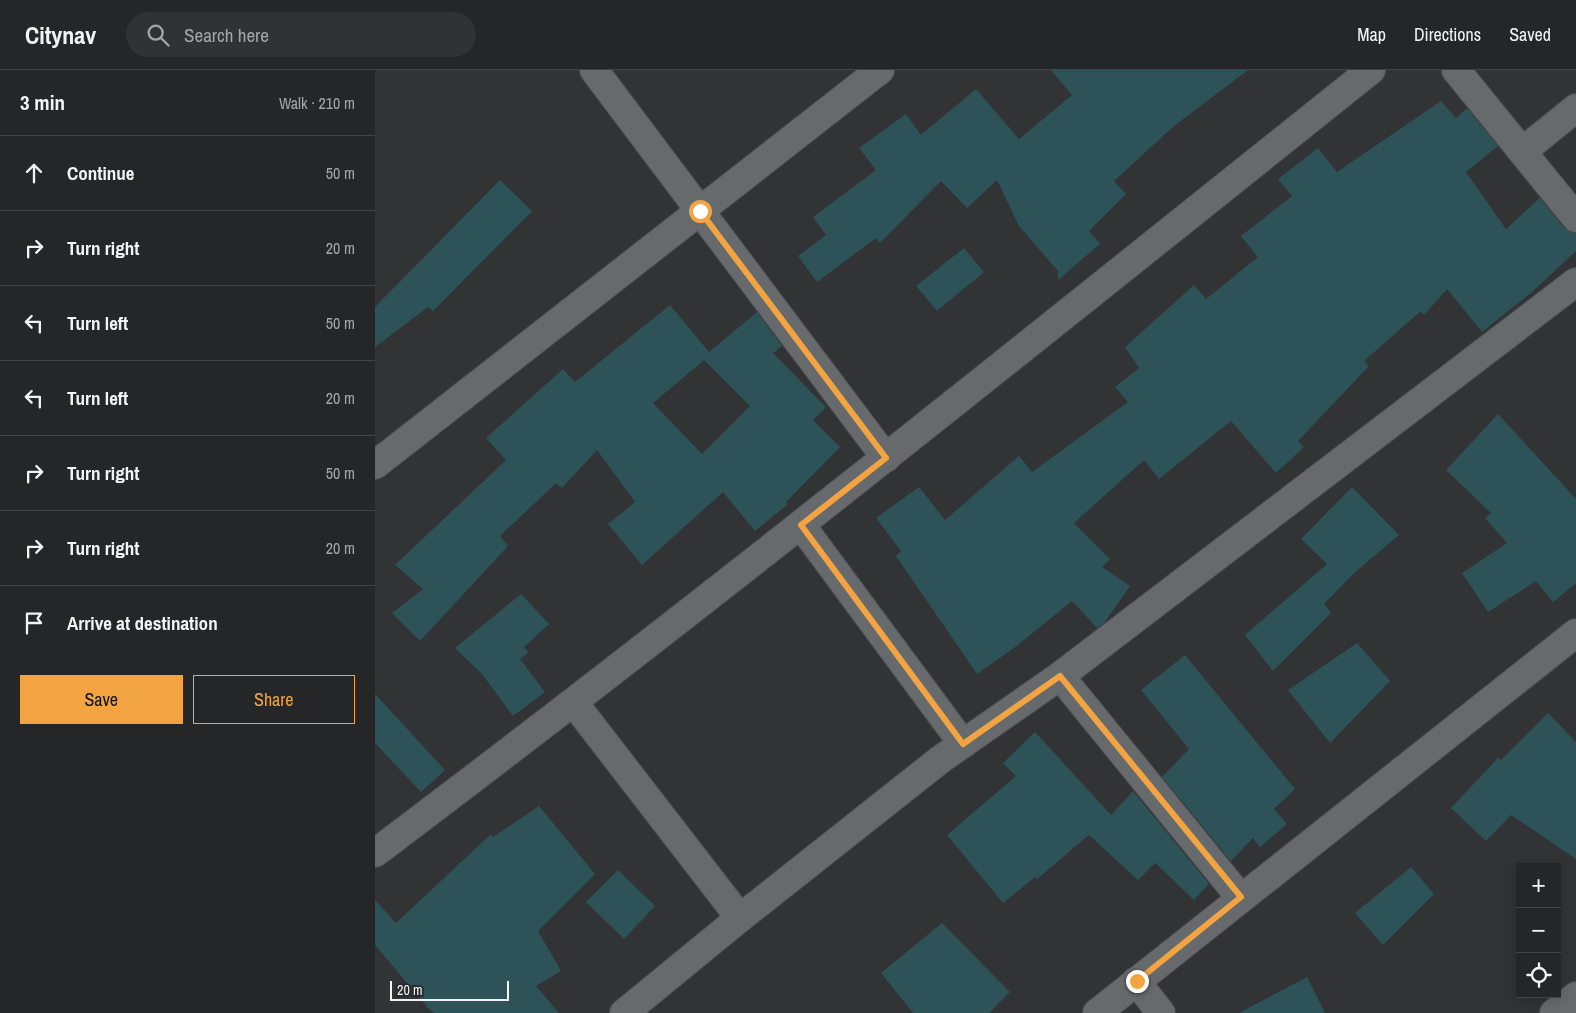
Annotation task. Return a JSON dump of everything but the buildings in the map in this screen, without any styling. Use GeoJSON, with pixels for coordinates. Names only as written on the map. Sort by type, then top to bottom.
{"type":"FeatureCollection","features":[{"type":"Feature","properties":{"kind":"street"},"geometry":{"type":"LineString","coordinates":[[593,70],[886,458]]}},
{"type":"Feature","properties":{"kind":"street"},"geometry":{"type":"LineString","coordinates":[[375,465],[880,70]]}},
{"type":"Feature","properties":{"kind":"street"},"geometry":{"type":"LineString","coordinates":[[375,854],[574,703],[801,525],[1371,70]]}},
{"type":"Feature","properties":{"kind":"street"},"geometry":{"type":"LineString","coordinates":[[1456,70],[1576,218]]}},
{"type":"Feature","properties":{"kind":"street"},"geometry":{"type":"LineString","coordinates":[[1523,151],[1576,108]]}},
{"type":"Feature","properties":{"kind":"street"},"geometry":{"type":"LineString","coordinates":[[624,1013],[740,918],[963,744],[1060,676],[1576,282]]}},
{"type":"Feature","properties":{"kind":"street"},"geometry":{"type":"LineString","coordinates":[[801,525],[963,744]]}},
{"type":"Feature","properties":{"kind":"street"},"geometry":{"type":"LineString","coordinates":[[1097,1013],[1576,633]]}},
{"type":"Feature","properties":{"kind":"street"},"geometry":{"type":"LineString","coordinates":[[1060,676],[1241,897]]}},
{"type":"Feature","properties":{"kind":"street"},"geometry":{"type":"LineString","coordinates":[[574,703],[740,918]]}},
{"type":"Feature","properties":{"kind":"street"},"geometry":{"type":"LineString","coordinates":[[1137,981],[1161,1013]]}},
{"type":"Feature","properties":{"kind":"street"},"geometry":{"type":"LineString","coordinates":[[1554,1013],[1576,996]]}},
{"type":"Feature","properties":{"kind":"route"},"geometry":{"type":"LineString","coordinates":[[700,211],[886,458],[801,525],[963,744],[1060,676],[1241,897],[1137,981]]}}]}
